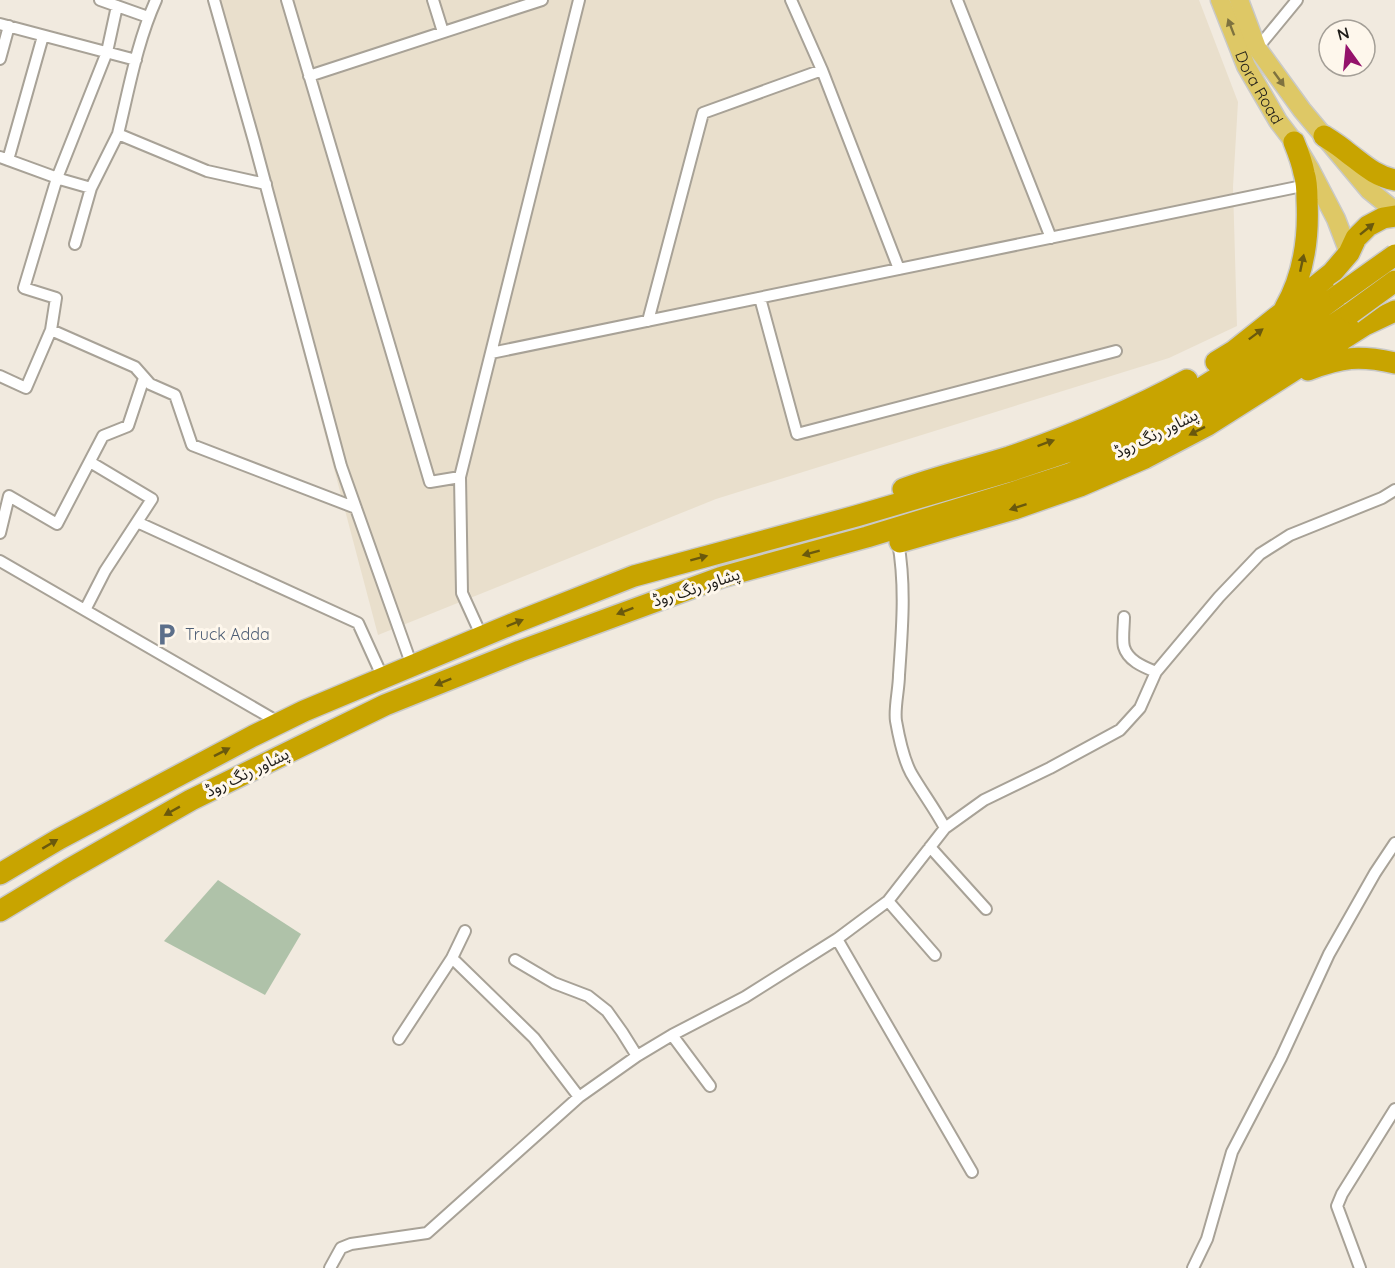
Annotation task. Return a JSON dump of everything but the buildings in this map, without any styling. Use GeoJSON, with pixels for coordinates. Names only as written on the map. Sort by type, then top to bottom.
{"type":"FeatureCollection","features":[{"type":"Feature","properties":{"kind":"highway"},"geometry":{"type":"LineString","coordinates":[[1324,135],[1367,169],[1387,179],[1395,180]]}},
{"type":"Feature","properties":{"kind":"highway"},"geometry":{"type":"LineString","coordinates":[[1280,316],[1292,297],[1299,279],[1306,246],[1308,177],[1294,142]]}},
{"type":"Feature","properties":{"kind":"highway"},"geometry":{"type":"LineString","coordinates":[[856,516],[883,496],[929,479],[1008,457],[1067,435],[1122,413],[1185,381],[1234,351],[1280,316],[1332,273],[1348,253],[1356,238],[1368,226],[1395,213]]}},
{"type":"Feature","properties":{"kind":"highway"},"geometry":{"type":"LineString","coordinates":[[1348,253],[1363,288],[1379,305],[1393,313]]}},
{"type":"Feature","properties":{"kind":"highway","name":"پشاور رنگ روڈ"},"geometry":{"type":"LineString","coordinates":[[0,911],[192,800],[385,705],[520,651],[722,576],[867,537],[1009,483],[1076,449],[1141,421],[1200,389],[1273,344],[1395,255]]}},
{"type":"Feature","properties":{"kind":"highway","name":"پشاور رنگ روڈ"},"geometry":{"type":"LineString","coordinates":[[0,874],[183,772],[304,711],[634,576],[856,516],[1009,483],[1069,474],[1125,450],[1220,401],[1395,281]]}},
{"type":"Feature","properties":{"kind":"highway"},"geometry":{"type":"LineString","coordinates":[[867,537],[898,542],[1014,509],[1080,486],[1145,458],[1208,425],[1365,325],[1393,313]]}},
{"type":"Feature","properties":{"kind":"highway"},"geometry":{"type":"LineString","coordinates":[[1273,384],[1331,361],[1342,359],[1375,358],[1395,363]]}},
{"type":"Feature","properties":{"kind":"main road","name":"Dora Road"},"geometry":{"type":"LineString","coordinates":[[1220,0],[1246,66],[1278,121],[1294,142]]}},
{"type":"Feature","properties":{"kind":"main road"},"geometry":{"type":"LineString","coordinates":[[1239,0],[1257,48],[1302,110],[1369,190],[1395,213]]}},
{"type":"Feature","properties":{"kind":"main road"},"geometry":{"type":"LineString","coordinates":[[1308,177],[1336,219],[1348,253]]}},
{"type":"Feature","properties":{"kind":"street"},"geometry":{"type":"LineString","coordinates":[[100,0],[148,17]]}},
{"type":"Feature","properties":{"kind":"street"},"geometry":{"type":"LineString","coordinates":[[75,244],[91,188],[118,134],[148,17],[156,0]]}},
{"type":"Feature","properties":{"kind":"street"},"geometry":{"type":"LineString","coordinates":[[214,0],[341,465],[412,666]]}},
{"type":"Feature","properties":{"kind":"street"},"geometry":{"type":"LineString","coordinates":[[288,0],[430,482],[460,477]]}},
{"type":"Feature","properties":{"kind":"street"},"geometry":{"type":"LineString","coordinates":[[433,0],[443,32]]}},
{"type":"Feature","properties":{"kind":"street"},"geometry":{"type":"LineString","coordinates":[[309,76],[542,0]]}},
{"type":"Feature","properties":{"kind":"street"},"geometry":{"type":"LineString","coordinates":[[482,637],[462,593],[460,477],[579,0]]}},
{"type":"Feature","properties":{"kind":"street"},"geometry":{"type":"LineString","coordinates":[[791,0],[822,70],[899,269]]}},
{"type":"Feature","properties":{"kind":"street"},"geometry":{"type":"LineString","coordinates":[[957,0],[1051,238]]}},
{"type":"Feature","properties":{"kind":"street"},"geometry":{"type":"LineString","coordinates":[[1246,66],[1257,48],[1297,0]]}},
{"type":"Feature","properties":{"kind":"street"},"geometry":{"type":"LineString","coordinates":[[0,376],[26,388],[51,330],[56,298],[24,288],[57,178],[107,52],[117,6]]}},
{"type":"Feature","properties":{"kind":"street"},"geometry":{"type":"LineString","coordinates":[[0,59],[4,25],[136,60]]}},
{"type":"Feature","properties":{"kind":"street"},"geometry":{"type":"LineString","coordinates":[[44,36],[4,158],[91,188]]}},
{"type":"Feature","properties":{"kind":"street"},"geometry":{"type":"LineString","coordinates":[[648,321],[703,113],[822,70]]}},
{"type":"Feature","properties":{"kind":"street"},"geometry":{"type":"LineString","coordinates":[[118,134],[207,171],[266,184]]}},
{"type":"Feature","properties":{"kind":"street"},"geometry":{"type":"LineString","coordinates":[[491,353],[1051,238],[1308,177]]}},
{"type":"Feature","properties":{"kind":"street"},"geometry":{"type":"LineString","coordinates":[[760,298],[797,434],[1116,351]]}},
{"type":"Feature","properties":{"kind":"street"},"geometry":{"type":"LineString","coordinates":[[51,330],[135,368],[150,384],[175,395],[192,445],[356,507]]}},
{"type":"Feature","properties":{"kind":"street"},"geometry":{"type":"LineString","coordinates":[[0,533],[9,496],[57,524],[104,436],[128,426],[144,378]]}},
{"type":"Feature","properties":{"kind":"street"},"geometry":{"type":"LineString","coordinates":[[85,610],[105,571],[152,499],[90,462]]}},
{"type":"Feature","properties":{"kind":"street"},"geometry":{"type":"LineString","coordinates":[[330,1268],[341,1248],[351,1244],[427,1233],[579,1097],[637,1056],[745,997],[837,939],[888,901],[945,828],[984,800],[1120,730],[1140,708],[1156,672],[1219,597],[1260,554],[1290,535],[1382,498],[1395,490]]}},
{"type":"Feature","properties":{"kind":"street"},"geometry":{"type":"LineString","coordinates":[[137,522],[358,623],[383,678]]}},
{"type":"Feature","properties":{"kind":"street"},"geometry":{"type":"LineString","coordinates":[[898,542],[902,562],[902,626],[895,718],[911,772],[945,828]]}},
{"type":"Feature","properties":{"kind":"street"},"geometry":{"type":"LineString","coordinates":[[0,561],[280,723]]}},
{"type":"Feature","properties":{"kind":"street"},"geometry":{"type":"LineString","coordinates":[[1124,617],[1124,646],[1128,654],[1137,663],[1156,672]]}},
{"type":"Feature","properties":{"kind":"street"},"geometry":{"type":"LineString","coordinates":[[1192,1268],[1207,1239],[1232,1152],[1281,1058],[1329,954],[1375,873],[1395,843]]}},
{"type":"Feature","properties":{"kind":"street"},"geometry":{"type":"LineString","coordinates":[[930,847],[986,909]]}},
{"type":"Feature","properties":{"kind":"street"},"geometry":{"type":"LineString","coordinates":[[888,901],[935,955]]}},
{"type":"Feature","properties":{"kind":"street"},"geometry":{"type":"LineString","coordinates":[[399,1039],[452,958],[465,931]]}},
{"type":"Feature","properties":{"kind":"street"},"geometry":{"type":"LineString","coordinates":[[837,939],[972,1172]]}},
{"type":"Feature","properties":{"kind":"street"},"geometry":{"type":"LineString","coordinates":[[452,958],[534,1038],[579,1097]]}},
{"type":"Feature","properties":{"kind":"street"},"geometry":{"type":"LineString","coordinates":[[515,960],[554,983],[588,996],[607,1011],[637,1056]]}},
{"type":"Feature","properties":{"kind":"street"},"geometry":{"type":"LineString","coordinates":[[672,1035],[710,1086]]}},
{"type":"Feature","properties":{"kind":"street"},"geometry":{"type":"LineString","coordinates":[[1359,1268],[1337,1206],[1341,1194],[1395,1109]]}},
{"type":"Feature","properties":{"kind":"shaded area"},"geometry":{"type":"Polygon","coordinates":[[[210,0],[1199,0],[1238,102],[1233,187],[1237,326],[1169,358],[716,499],[378,635],[210,0]]]}},
{"type":"Feature","properties":{"kind":"green space"},"geometry":{"type":"Polygon","coordinates":[[[218,880],[301,934],[265,995],[164,941],[218,880]]]}},
{"type":"Feature","properties":{"kind":"place","name":"Truck Adda"},"geometry":{"type":"Point","coordinates":[167,634]}}]}
